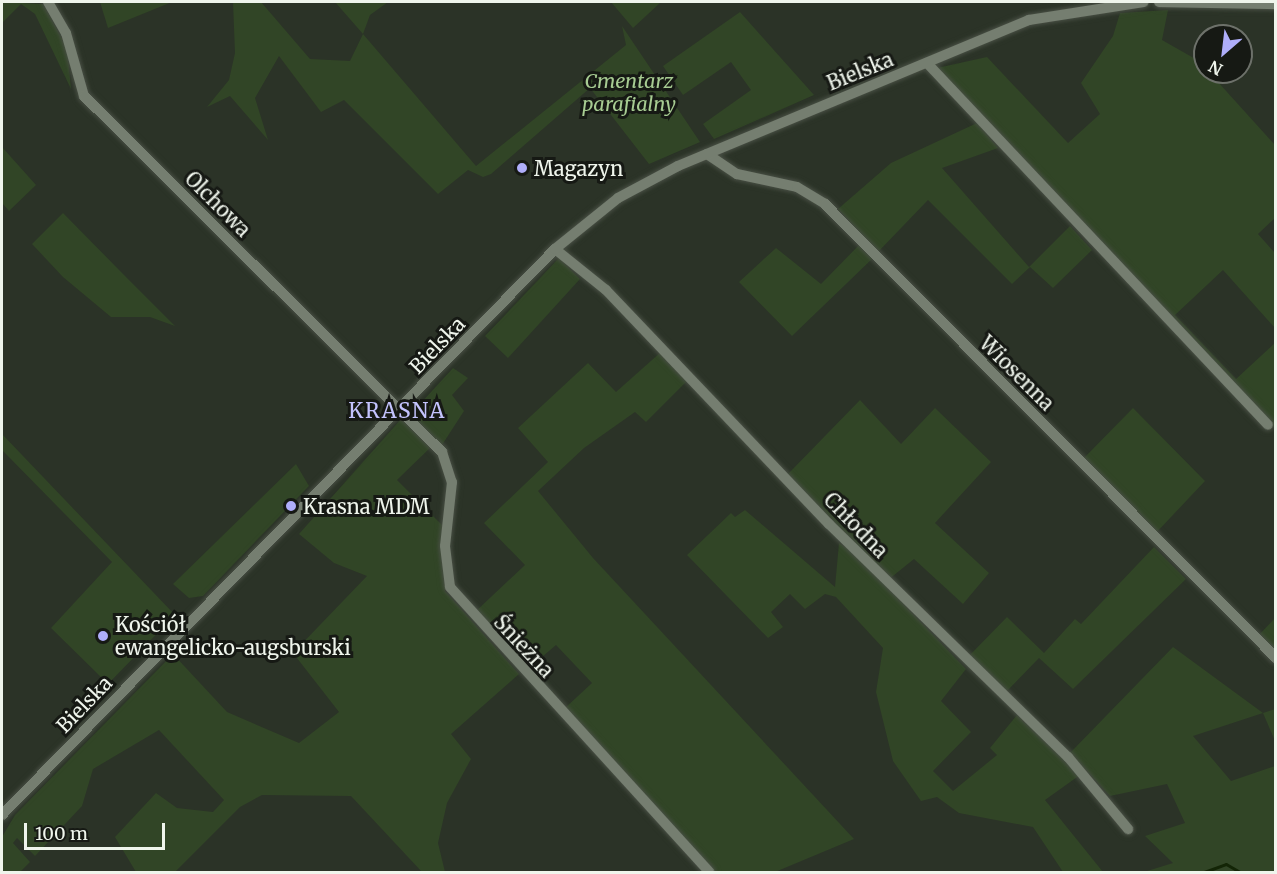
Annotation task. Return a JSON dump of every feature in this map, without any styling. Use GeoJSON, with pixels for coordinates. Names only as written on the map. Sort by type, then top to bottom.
{"type":"FeatureCollection","features":[{"type":"Feature","properties":{"kind":"street","name":"Olchowa"},"geometry":{"type":"LineString","coordinates":[[48,2],[66,33],[84,96],[399,410]]}},
{"type":"Feature","properties":{"kind":"street","name":"Bielska"},"geometry":{"type":"LineString","coordinates":[[2,815],[555,249],[618,198],[707,154],[1029,20],[1144,2]]}},
{"type":"Feature","properties":{"kind":"street"},"geometry":{"type":"LineString","coordinates":[[1159,2],[1275,4]]}},
{"type":"Feature","properties":{"kind":"street"},"geometry":{"type":"LineString","coordinates":[[927,63],[1268,425]]}},
{"type":"Feature","properties":{"kind":"street","name":"Wiosenna"},"geometry":{"type":"LineString","coordinates":[[707,154],[737,174],[797,187],[825,204],[1275,658]]}},
{"type":"Feature","properties":{"kind":"street","name":"Chłodna"},"geometry":{"type":"LineString","coordinates":[[555,249],[606,290],[829,524],[1068,757],[1128,829]]}},
{"type":"Feature","properties":{"kind":"street","name":"Śnieżna"},"geometry":{"type":"LineString","coordinates":[[399,410],[450,467],[446,546],[450,587],[709,873]]}},
{"type":"Feature","properties":{"kind":"green space"},"geometry":{"type":"Polygon","coordinates":[[[2,2],[43,4],[67,48],[71,89],[35,14],[21,4],[2,23],[2,2]]]}},
{"type":"Feature","properties":{"kind":"green space"},"geometry":{"type":"Polygon","coordinates":[[[100,2],[172,2],[108,28],[100,2]]]}},
{"type":"Feature","properties":{"kind":"green space","name":"Cmentarz parafialny"},"geometry":{"type":"Polygon","coordinates":[[[233,2],[261,2],[310,59],[350,61],[363,34],[476,166],[626,45],[622,26],[700,142],[649,164],[590,88],[491,174],[483,177],[468,170],[438,194],[344,100],[321,112],[279,56],[255,98],[268,140],[230,96],[207,107],[229,80],[235,53],[233,2]]]}},
{"type":"Feature","properties":{"kind":"green space"},"geometry":{"type":"Polygon","coordinates":[[[335,2],[388,2],[370,15],[363,34],[335,2]]]}},
{"type":"Feature","properties":{"kind":"green space"},"geometry":{"type":"Polygon","coordinates":[[[611,2],[661,2],[633,28],[611,2]]]}},
{"type":"Feature","properties":{"kind":"green space"},"geometry":{"type":"Polygon","coordinates":[[[1168,10],[1162,40],[1193,58],[1193,84],[1220,84],[1275,145],[1275,218],[1258,234],[1275,253],[1275,328],[1223,270],[1175,315],[1236,379],[1275,343],[1275,428],[937,68],[987,57],[1068,143],[1100,114],[1081,83],[1113,36],[1120,13],[1168,10]]]}},
{"type":"Feature","properties":{"kind":"green space"},"geometry":{"type":"Polygon","coordinates":[[[740,12],[814,95],[714,139],[703,124],[751,90],[731,62],[683,95],[663,66],[740,12]]]}},
{"type":"Feature","properties":{"kind":"green space"},"geometry":{"type":"Polygon","coordinates":[[[977,123],[998,148],[942,168],[1029,267],[1070,226],[1092,250],[1053,288],[1030,267],[1012,284],[928,200],[878,252],[838,209],[891,163],[977,123]]]}},
{"type":"Feature","properties":{"kind":"green space"},"geometry":{"type":"Polygon","coordinates":[[[2,147],[36,185],[9,211],[2,203],[2,147]]]}},
{"type":"Feature","properties":{"kind":"green space"},"geometry":{"type":"Polygon","coordinates":[[[63,213],[175,326],[150,317],[111,317],[63,277],[32,244],[63,213]]]}},
{"type":"Feature","properties":{"kind":"green space"},"geometry":{"type":"Polygon","coordinates":[[[860,244],[872,259],[792,336],[739,282],[776,248],[821,284],[860,244]]]}},
{"type":"Feature","properties":{"kind":"green space"},"geometry":{"type":"Polygon","coordinates":[[[559,258],[580,279],[508,358],[485,336],[559,258]]]}},
{"type":"Feature","properties":{"kind":"green space"},"geometry":{"type":"Polygon","coordinates":[[[661,352],[687,381],[646,422],[635,412],[584,448],[538,491],[593,558],[854,839],[775,872],[713,872],[564,709],[592,683],[556,645],[528,669],[475,612],[525,565],[484,523],[548,462],[518,428],[588,363],[616,392],[661,352]]]}},
{"type":"Feature","properties":{"kind":"green space"},"geometry":{"type":"Polygon","coordinates":[[[453,368],[468,378],[452,395],[464,411],[442,445],[410,415],[453,368]]]}},
{"type":"Feature","properties":{"kind":"green space"},"geometry":{"type":"Polygon","coordinates":[[[860,400],[901,444],[935,408],[991,462],[935,523],[989,573],[963,604],[914,559],[888,580],[788,474],[860,400]]]}},
{"type":"Feature","properties":{"kind":"green space"},"geometry":{"type":"Polygon","coordinates":[[[1133,408],[1205,481],[1155,534],[1083,459],[1133,408]]]}},
{"type":"Feature","properties":{"kind":"green space"},"geometry":{"type":"Polygon","coordinates":[[[402,418],[431,447],[397,480],[445,528],[445,591],[519,674],[451,734],[471,759],[447,803],[438,843],[445,872],[422,872],[351,796],[262,795],[240,807],[175,872],[136,872],[115,837],[156,793],[177,808],[213,812],[224,800],[159,730],[93,769],[82,806],[35,856],[17,838],[13,843],[30,862],[20,872],[2,872],[2,837],[15,815],[173,654],[227,712],[299,743],[339,712],[293,653],[367,576],[334,563],[299,534],[402,418]]]}},
{"type":"Feature","properties":{"kind":"green space"},"geometry":{"type":"Polygon","coordinates":[[[2,434],[175,615],[108,684],[51,628],[112,562],[2,450],[2,434]]]}},
{"type":"Feature","properties":{"kind":"green space"},"geometry":{"type":"Polygon","coordinates":[[[296,464],[309,486],[203,596],[189,598],[173,584],[296,464]]]}},
{"type":"Feature","properties":{"kind":"green space"},"geometry":{"type":"Polygon","coordinates":[[[745,510],[835,587],[839,543],[853,552],[966,669],[941,701],[971,732],[933,771],[953,791],[997,755],[990,748],[1017,715],[1080,775],[1045,800],[1103,872],[1063,872],[1033,827],[959,813],[937,797],[921,801],[893,761],[876,692],[883,648],[836,597],[825,594],[805,609],[790,594],[771,612],[783,627],[768,638],[687,555],[731,513],[735,517],[745,510]]]}},
{"type":"Feature","properties":{"kind":"green space"},"geometry":{"type":"Polygon","coordinates":[[[1154,547],[1186,579],[1073,689],[1039,658],[1006,692],[968,657],[1007,617],[1044,653],[1075,619],[1081,624],[1154,547]]]}},
{"type":"Feature","properties":{"kind":"green space"},"geometry":{"type":"Polygon","coordinates":[[[1275,618],[1275,656],[1257,637],[1275,618]]]}},
{"type":"Feature","properties":{"kind":"green space"},"geometry":{"type":"Polygon","coordinates":[[[1173,647],[1263,713],[1193,736],[1231,781],[1275,766],[1275,872],[1144,872],[1173,863],[1145,836],[1185,823],[1167,784],[1110,796],[1070,753],[1173,647]]]}},
{"type":"Feature","properties":{"kind":"green space"},"geometry":{"type":"Polygon","coordinates":[[[1275,709],[1275,741],[1263,713],[1275,709]]]}},
{"type":"Feature","properties":{"kind":"waterway"},"geometry":{"type":"LineString","coordinates":[[1204,872],[1226,864],[1240,872]]}},
{"type":"Feature","properties":{"kind":"place","name":"Magazyn"},"geometry":{"type":"Point","coordinates":[522,168]}},
{"type":"Feature","properties":{"kind":"place","name":"Krasna MDM"},"geometry":{"type":"Point","coordinates":[291,506]}},
{"type":"Feature","properties":{"kind":"place","name":"Kościół ewangelicko-augsburski"},"geometry":{"type":"Point","coordinates":[103,636]}},
{"type":"Feature","properties":{"kind":"district","name":"KRASNA"},"geometry":{"type":"Point","coordinates":[397,411]}}]}
